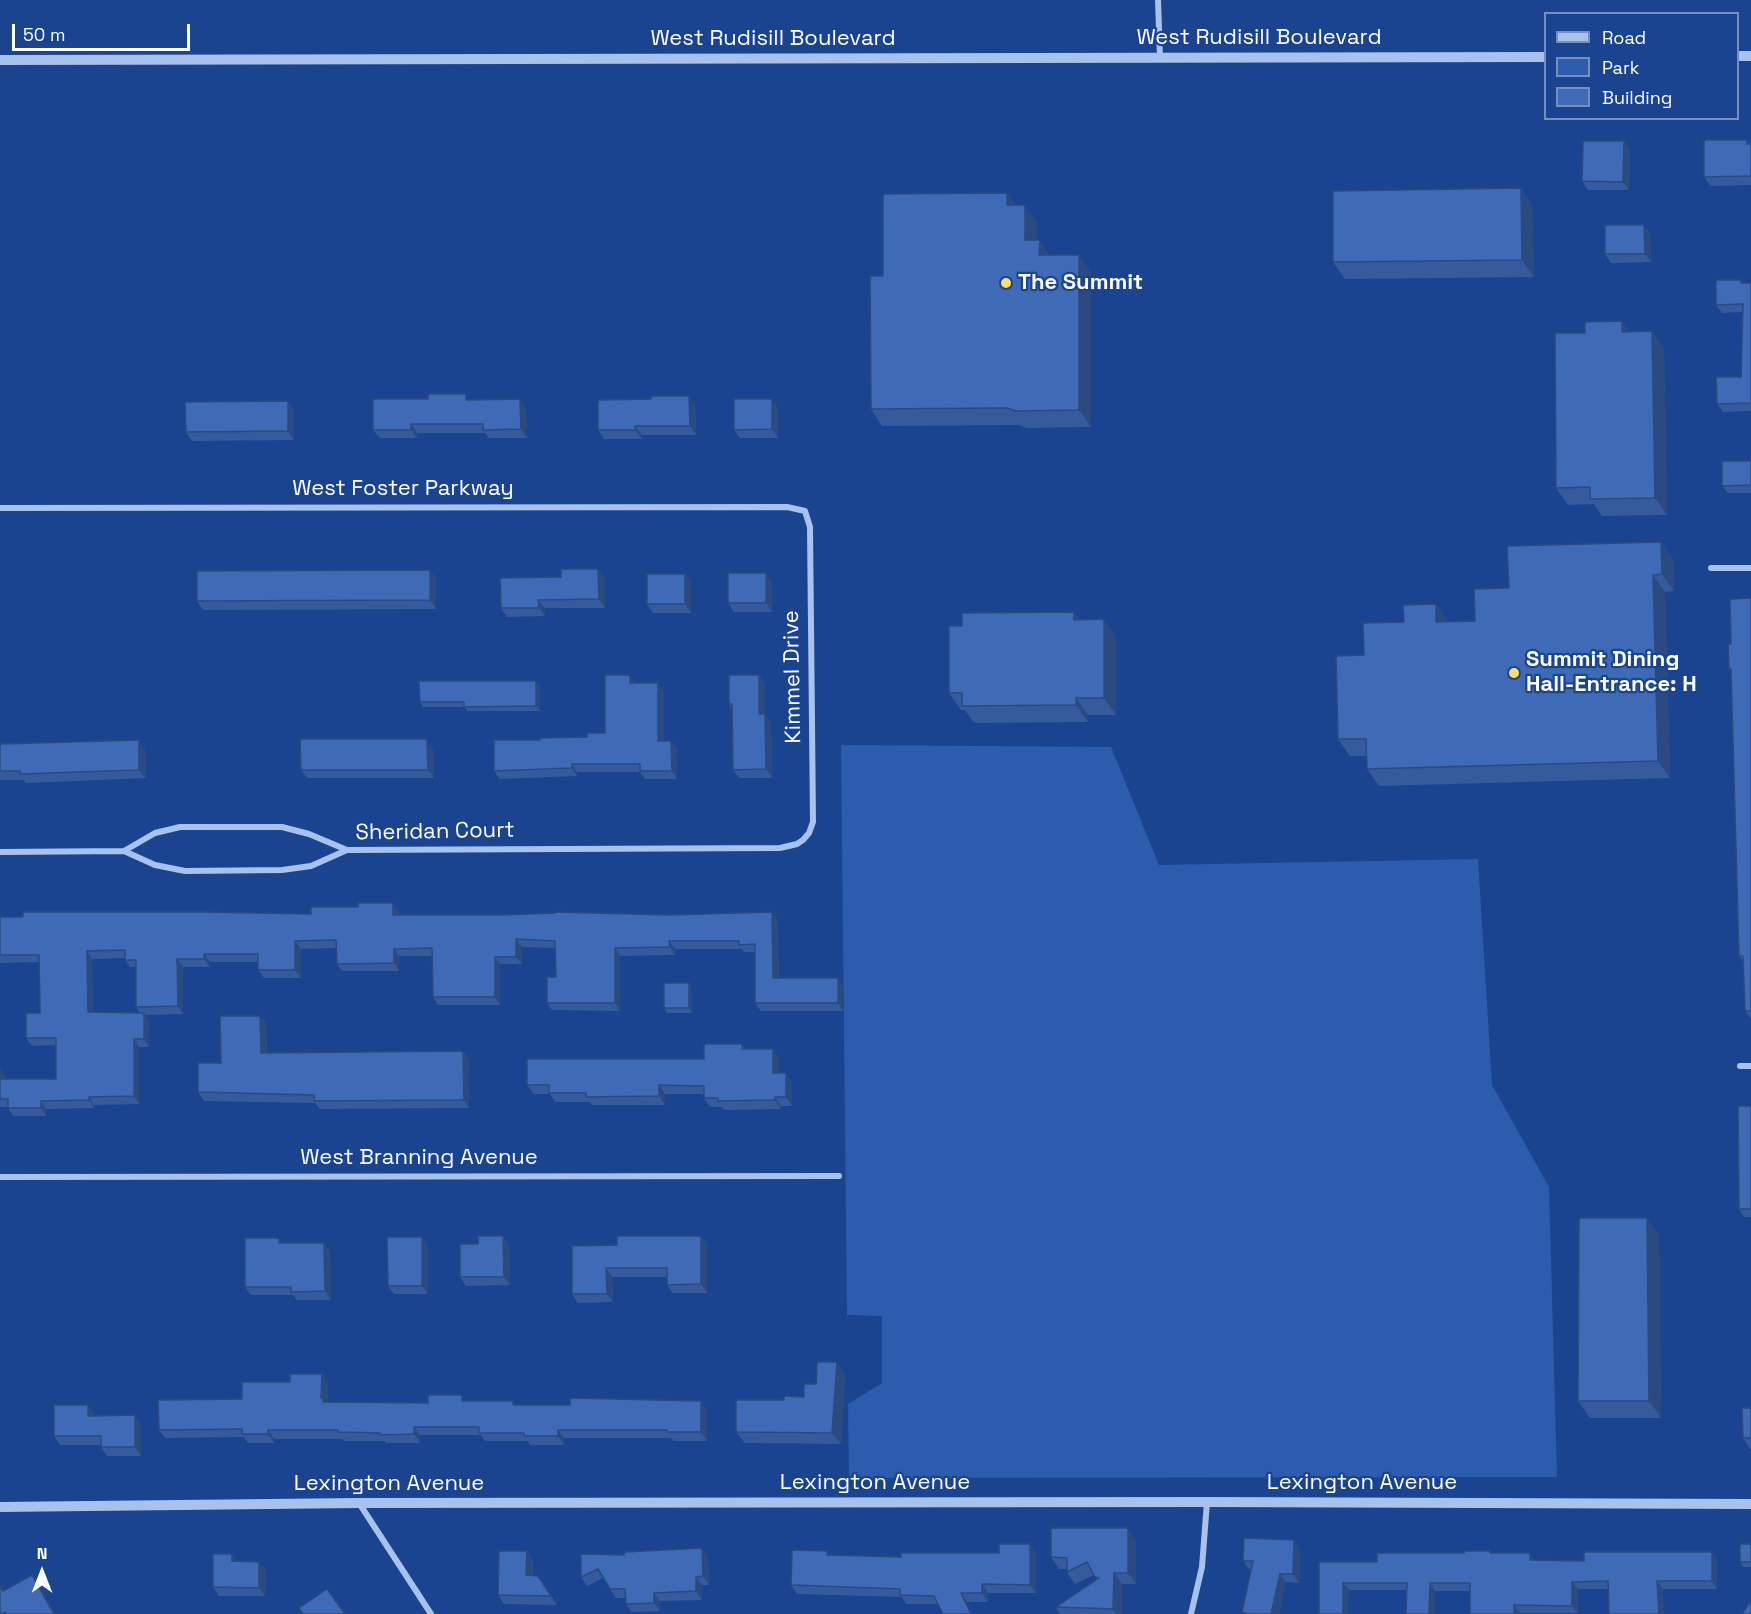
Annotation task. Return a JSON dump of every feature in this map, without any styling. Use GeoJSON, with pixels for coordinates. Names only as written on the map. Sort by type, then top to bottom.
{"type":"FeatureCollection","features":[{"type":"Feature","properties":{"kind":"street"},"geometry":{"type":"LineString","coordinates":[[1158,0],[1160,58]]}},
{"type":"Feature","properties":{"kind":"street","name":"West Rudisill Boulevard"},"geometry":{"type":"LineString","coordinates":[[0,60],[1544,57]]}},
{"type":"Feature","properties":{"kind":"street","name":"West Foster Parkway"},"geometry":{"type":"LineString","coordinates":[[0,508],[787,507],[805,511]]}},
{"type":"Feature","properties":{"kind":"street","name":"Kimmel Drive"},"geometry":{"type":"LineString","coordinates":[[803,840],[809,833],[813,822],[810,527],[805,511]]}},
{"type":"Feature","properties":{"kind":"street"},"geometry":{"type":"LineString","coordinates":[[1711,568],[1751,568]]}},
{"type":"Feature","properties":{"kind":"street"},"geometry":{"type":"LineString","coordinates":[[124,851],[155,833],[180,827],[282,827],[309,834],[347,850]]}},
{"type":"Feature","properties":{"kind":"street","name":"Sheridan Court"},"geometry":{"type":"LineString","coordinates":[[0,852],[124,851],[155,865],[185,871],[282,870],[311,866],[347,850],[780,848],[797,844],[803,840]]}},
{"type":"Feature","properties":{"kind":"street"},"geometry":{"type":"LineString","coordinates":[[1740,1066],[1751,1066]]}},
{"type":"Feature","properties":{"kind":"street","name":"West Branning Avenue"},"geometry":{"type":"LineString","coordinates":[[0,1177],[839,1176]]}},
{"type":"Feature","properties":{"kind":"street"},"geometry":{"type":"LineString","coordinates":[[1191,1614],[1202,1567],[1207,1502]]}},
{"type":"Feature","properties":{"kind":"street"},"geometry":{"type":"LineString","coordinates":[[359,1503],[431,1614]]}},
{"type":"Feature","properties":{"kind":"street","name":"Lexington Avenue"},"geometry":{"type":"LineString","coordinates":[[0,1507],[359,1503],[1751,1504]]}},
{"type":"Feature","properties":{"kind":"green space"},"geometry":{"type":"Polygon","coordinates":[[[841,745],[1111,747],[1159,865],[1478,859],[1492,1085],[1549,1187],[1557,1477],[849,1478],[848,1404],[882,1383],[882,1316],[847,1315],[841,745]]]}},
{"type":"Feature","properties":{"kind":"building"},"geometry":{"type":"Polygon","coordinates":[[[1704,140],[1747,140],[1747,144],[1751,144],[1751,176],[1704,177],[1704,140]]]}},
{"type":"Feature","properties":{"kind":"building"},"geometry":{"type":"Polygon","coordinates":[[[1583,141],[1624,141],[1623,182],[1582,181],[1583,141]]]}},
{"type":"Feature","properties":{"kind":"building"},"geometry":{"type":"Polygon","coordinates":[[[1521,188],[1522,260],[1333,262],[1333,191],[1521,188]]]}},
{"type":"Feature","properties":{"kind":"building"},"geometry":{"type":"Polygon","coordinates":[[[1007,193],[1007,205],[1025,205],[1025,240],[1040,240],[1039,255],[1079,255],[1079,410],[871,409],[870,276],[883,276],[883,194],[1007,193]]]}},
{"type":"Feature","properties":{"kind":"building"},"geometry":{"type":"Polygon","coordinates":[[[1605,225],[1644,225],[1645,254],[1605,254],[1605,225]]]}},
{"type":"Feature","properties":{"kind":"building"},"geometry":{"type":"Polygon","coordinates":[[[1716,280],[1741,280],[1741,283],[1751,283],[1751,403],[1717,404],[1716,377],[1741,377],[1743,304],[1716,305],[1716,280]]]}},
{"type":"Feature","properties":{"kind":"building"},"geometry":{"type":"Polygon","coordinates":[[[1622,321],[1622,332],[1652,331],[1655,498],[1590,499],[1590,487],[1556,488],[1555,333],[1585,333],[1585,322],[1622,321]]]}},
{"type":"Feature","properties":{"kind":"building"},"geometry":{"type":"Polygon","coordinates":[[[428,394],[466,394],[466,400],[520,399],[521,429],[483,430],[483,424],[411,424],[411,430],[373,430],[373,399],[428,399],[428,394]]]}},
{"type":"Feature","properties":{"kind":"building"},"geometry":{"type":"Polygon","coordinates":[[[651,396],[689,396],[690,426],[635,426],[635,430],[598,430],[598,400],[651,399],[651,396]]]}},
{"type":"Feature","properties":{"kind":"building"},"geometry":{"type":"Polygon","coordinates":[[[734,399],[772,399],[772,429],[734,430],[734,399]]]}},
{"type":"Feature","properties":{"kind":"building"},"geometry":{"type":"Polygon","coordinates":[[[288,401],[288,431],[186,432],[185,402],[288,401]]]}},
{"type":"Feature","properties":{"kind":"building"},"geometry":{"type":"Polygon","coordinates":[[[1722,461],[1751,461],[1751,485],[1722,486],[1722,461]]]}},
{"type":"Feature","properties":{"kind":"building","name":"Summit Dining Hall-Entrance: H"},"geometry":{"type":"Polygon","coordinates":[[[1661,542],[1662,574],[1653,575],[1658,761],[1367,769],[1366,739],[1338,739],[1336,656],[1364,655],[1363,623],[1404,622],[1403,605],[1436,604],[1436,622],[1475,621],[1474,589],[1509,588],[1507,546],[1661,542]]]}},
{"type":"Feature","properties":{"kind":"building"},"geometry":{"type":"Polygon","coordinates":[[[561,569],[598,569],[599,599],[538,600],[539,608],[501,608],[500,578],[561,577],[561,569]]]}},
{"type":"Feature","properties":{"kind":"building"},"geometry":{"type":"Polygon","coordinates":[[[430,570],[430,600],[197,601],[197,571],[430,570]]]}},
{"type":"Feature","properties":{"kind":"building"},"geometry":{"type":"Polygon","coordinates":[[[728,573],[766,573],[766,603],[728,603],[728,573]]]}},
{"type":"Feature","properties":{"kind":"building"},"geometry":{"type":"Polygon","coordinates":[[[647,574],[685,574],[685,604],[647,604],[647,574]]]}},
{"type":"Feature","properties":{"kind":"building"},"geometry":{"type":"Polygon","coordinates":[[[1751,598],[1751,1011],[1745,1011],[1743,956],[1739,956],[1731,669],[1729,669],[1728,644],[1731,644],[1730,599],[1751,598]]]}},
{"type":"Feature","properties":{"kind":"building"},"geometry":{"type":"Polygon","coordinates":[[[1074,612],[1074,620],[1104,619],[1104,698],[1076,698],[1076,705],[962,706],[962,693],[949,693],[949,626],[962,626],[962,613],[1074,612]]]}},
{"type":"Feature","properties":{"kind":"building"},"geometry":{"type":"Polygon","coordinates":[[[605,675],[630,675],[630,683],[658,683],[658,741],[671,741],[672,771],[640,771],[640,764],[572,764],[572,768],[494,771],[494,740],[540,740],[540,738],[587,737],[587,733],[605,733],[605,675]]]}},
{"type":"Feature","properties":{"kind":"building"},"geometry":{"type":"Polygon","coordinates":[[[729,675],[759,675],[759,714],[765,714],[766,769],[733,770],[729,675]]]}},
{"type":"Feature","properties":{"kind":"building"},"geometry":{"type":"Polygon","coordinates":[[[419,681],[536,681],[536,706],[464,707],[464,702],[420,702],[419,681]]]}},
{"type":"Feature","properties":{"kind":"building"},"geometry":{"type":"Polygon","coordinates":[[[300,739],[427,739],[428,770],[301,770],[300,739]]]}},
{"type":"Feature","properties":{"kind":"building"},"geometry":{"type":"Polygon","coordinates":[[[139,740],[139,770],[20,774],[20,771],[0,771],[0,744],[139,740]]]}},
{"type":"Feature","properties":{"kind":"building"},"geometry":{"type":"Polygon","coordinates":[[[358,903],[393,903],[393,915],[501,915],[555,912],[669,915],[772,912],[773,978],[838,978],[838,1003],[755,1003],[755,944],[739,945],[739,941],[669,941],[670,947],[615,948],[615,1003],[547,1003],[547,977],[556,977],[555,941],[516,939],[516,957],[495,957],[495,997],[433,997],[432,948],[394,949],[394,963],[337,964],[336,940],[295,941],[295,970],[258,970],[258,954],[204,954],[204,959],[177,959],[178,1006],[136,1007],[136,960],[125,960],[125,950],[87,951],[88,1012],[144,1013],[144,1039],[134,1039],[134,1096],[41,1101],[41,1108],[8,1108],[8,1099],[0,1099],[0,1070],[1,1079],[56,1079],[56,1038],[26,1038],[26,1013],[40,1013],[39,955],[0,955],[0,917],[23,917],[23,912],[311,914],[311,907],[358,907],[358,903]]]}},
{"type":"Feature","properties":{"kind":"building"},"geometry":{"type":"Polygon","coordinates":[[[664,983],[689,983],[689,1008],[664,1008],[664,983]]]}},
{"type":"Feature","properties":{"kind":"building"},"geometry":{"type":"Polygon","coordinates":[[[220,1016],[260,1016],[261,1053],[463,1051],[464,1100],[314,1101],[314,1095],[198,1092],[198,1063],[221,1063],[220,1016]]]}},
{"type":"Feature","properties":{"kind":"building"},"geometry":{"type":"Polygon","coordinates":[[[704,1044],[742,1044],[742,1049],[773,1049],[773,1073],[786,1073],[786,1097],[775,1097],[775,1100],[718,1101],[718,1098],[704,1098],[704,1086],[659,1085],[659,1096],[586,1097],[586,1093],[549,1093],[549,1085],[527,1085],[527,1059],[704,1059],[704,1044]]]}},
{"type":"Feature","properties":{"kind":"building"},"geometry":{"type":"Polygon","coordinates":[[[1738,1106],[1751,1106],[1751,1209],[1739,1209],[1738,1106]]]}},
{"type":"Feature","properties":{"kind":"building"},"geometry":{"type":"Polygon","coordinates":[[[1579,1218],[1647,1218],[1649,1401],[1578,1401],[1579,1218]]]}},
{"type":"Feature","properties":{"kind":"building"},"geometry":{"type":"Polygon","coordinates":[[[478,1236],[503,1236],[504,1277],[460,1277],[460,1244],[478,1244],[478,1236]]]}},
{"type":"Feature","properties":{"kind":"building"},"geometry":{"type":"Polygon","coordinates":[[[617,1236],[701,1236],[701,1284],[667,1285],[667,1268],[606,1268],[607,1294],[572,1294],[572,1246],[617,1245],[617,1236]]]}},
{"type":"Feature","properties":{"kind":"building"},"geometry":{"type":"Polygon","coordinates":[[[387,1237],[422,1237],[422,1286],[388,1286],[387,1237]]]}},
{"type":"Feature","properties":{"kind":"building"},"geometry":{"type":"Polygon","coordinates":[[[245,1238],[279,1238],[279,1243],[324,1243],[325,1291],[291,1292],[291,1287],[245,1287],[245,1238]]]}},
{"type":"Feature","properties":{"kind":"building"},"geometry":{"type":"Polygon","coordinates":[[[817,1362],[837,1362],[832,1433],[736,1432],[736,1400],[784,1400],[784,1396],[804,1397],[804,1384],[816,1384],[817,1362]]]}},
{"type":"Feature","properties":{"kind":"building"},"geometry":{"type":"Polygon","coordinates":[[[290,1374],[322,1374],[321,1398],[323,1402],[428,1403],[428,1395],[462,1395],[462,1401],[513,1401],[513,1405],[570,1405],[570,1398],[701,1401],[701,1432],[558,1430],[558,1436],[524,1436],[524,1433],[479,1433],[479,1427],[414,1427],[414,1434],[380,1435],[380,1433],[338,1432],[338,1430],[268,1430],[268,1434],[242,1434],[242,1429],[159,1430],[158,1400],[242,1399],[242,1382],[290,1382],[290,1374]]]}},
{"type":"Feature","properties":{"kind":"building"},"geometry":{"type":"Polygon","coordinates":[[[54,1405],[88,1405],[88,1416],[135,1415],[135,1447],[101,1447],[101,1436],[54,1436],[54,1405]]]}},
{"type":"Feature","properties":{"kind":"building"},"geometry":{"type":"Polygon","coordinates":[[[1742,1408],[1751,1408],[1751,1438],[1743,1438],[1742,1408]]]}},
{"type":"Feature","properties":{"kind":"building"},"geometry":{"type":"Polygon","coordinates":[[[1051,1528],[1128,1528],[1128,1573],[1114,1573],[1113,1609],[1056,1607],[1099,1578],[1095,1577],[1087,1562],[1067,1572],[1067,1558],[1051,1557],[1051,1528]]]}},
{"type":"Feature","properties":{"kind":"building"},"geometry":{"type":"Polygon","coordinates":[[[1244,1538],[1294,1540],[1293,1574],[1280,1574],[1271,1614],[1242,1612],[1253,1561],[1243,1561],[1244,1538]]]}},
{"type":"Feature","properties":{"kind":"building"},"geometry":{"type":"Polygon","coordinates":[[[999,1544],[1030,1544],[1030,1585],[982,1584],[982,1593],[961,1593],[971,1614],[943,1614],[934,1596],[900,1595],[900,1589],[791,1585],[792,1550],[827,1551],[827,1555],[901,1557],[901,1553],[999,1553],[999,1544]]]}},
{"type":"Feature","properties":{"kind":"building"},"geometry":{"type":"Polygon","coordinates":[[[1740,1544],[1751,1544],[1751,1562],[1740,1562],[1740,1544]]]}},
{"type":"Feature","properties":{"kind":"building"},"geometry":{"type":"Polygon","coordinates":[[[702,1548],[703,1576],[696,1577],[696,1591],[654,1593],[654,1603],[626,1604],[625,1589],[610,1589],[598,1569],[581,1577],[581,1554],[624,1555],[624,1552],[702,1548]]]}},
{"type":"Feature","properties":{"kind":"building"},"geometry":{"type":"Polygon","coordinates":[[[499,1551],[527,1551],[526,1575],[538,1576],[551,1596],[498,1595],[499,1551]]]}},
{"type":"Feature","properties":{"kind":"building"},"geometry":{"type":"Polygon","coordinates":[[[1464,1551],[1530,1553],[1530,1560],[1584,1561],[1584,1552],[1712,1552],[1712,1581],[1657,1581],[1659,1614],[1609,1614],[1608,1581],[1572,1582],[1572,1606],[1514,1605],[1514,1614],[1470,1614],[1470,1583],[1430,1583],[1429,1614],[1406,1614],[1407,1583],[1343,1583],[1343,1614],[1319,1614],[1319,1562],[1377,1562],[1377,1553],[1464,1553],[1464,1551]]]}},
{"type":"Feature","properties":{"kind":"building"},"geometry":{"type":"Polygon","coordinates":[[[213,1554],[232,1554],[232,1561],[259,1562],[259,1588],[213,1587],[213,1554]]]}},
{"type":"Feature","properties":{"kind":"building"},"geometry":{"type":"Polygon","coordinates":[[[32,1575],[54,1614],[6,1614],[5,1612],[0,1614],[0,1586],[3,1591],[32,1575]]]}},
{"type":"Feature","properties":{"kind":"building"},"geometry":{"type":"Polygon","coordinates":[[[327,1589],[345,1614],[303,1614],[299,1608],[327,1589]]]}},
{"type":"Feature","properties":{"kind":"building"},"geometry":{"type":"Polygon","coordinates":[[[1750,1602],[1751,1614],[1742,1614],[1750,1602]]]}},
{"type":"Feature","properties":{"kind":"place","name":"The Summit"},"geometry":{"type":"Point","coordinates":[1006,283]}},
{"type":"Feature","properties":{"kind":"place","name":"Summit Dining Hall-Entrance: H"},"geometry":{"type":"Point","coordinates":[1514,673]}}]}
